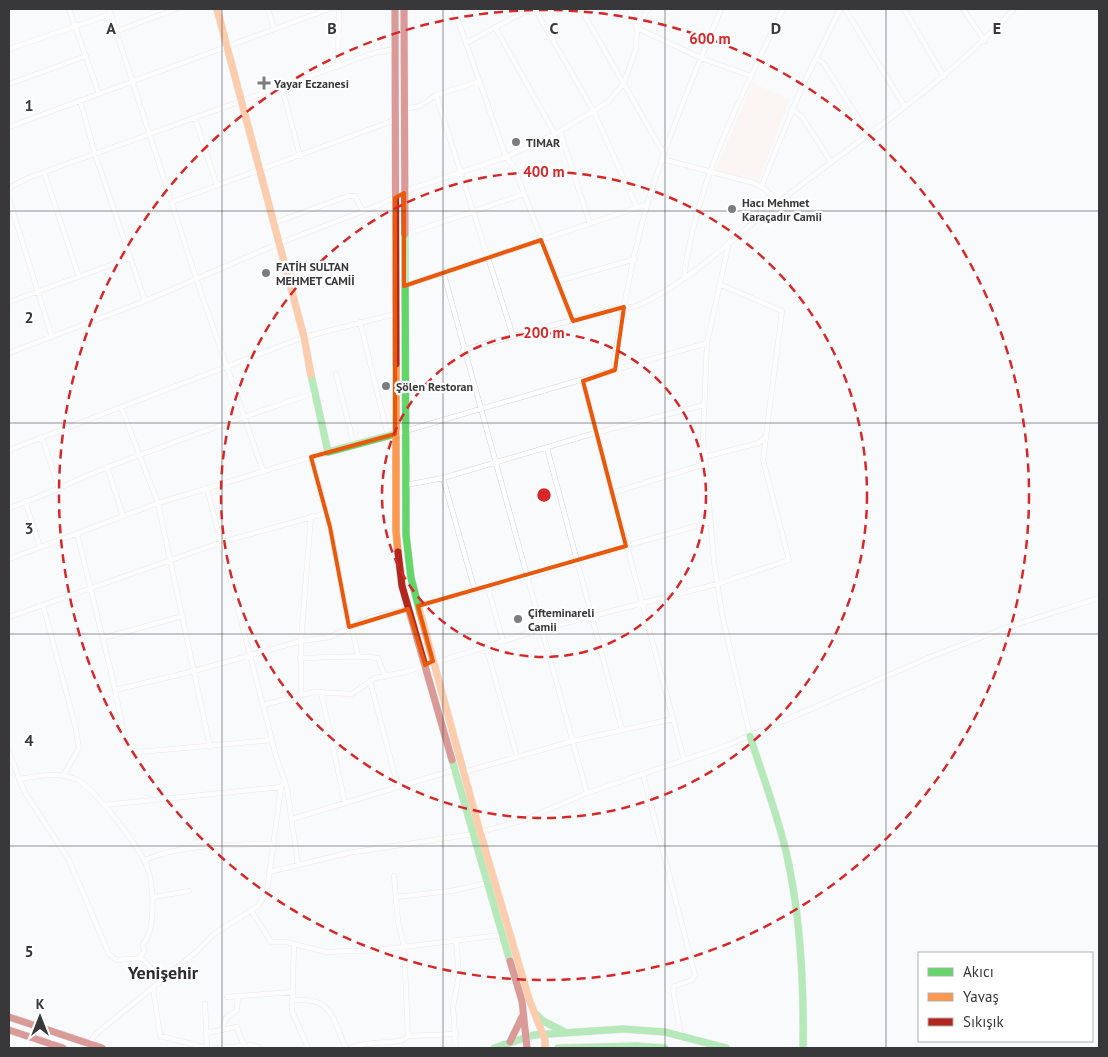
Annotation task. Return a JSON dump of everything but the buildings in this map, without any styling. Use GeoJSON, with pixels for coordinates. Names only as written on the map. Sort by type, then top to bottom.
{"type":"FeatureCollection","features":[{"type":"Feature","properties":{"kind":"main road"},"geometry":{"type":"LineString","coordinates":[[216,9],[280,243],[304,338],[314,393],[328,452],[392,435]]}},
{"type":"Feature","properties":{"kind":"main road"},"geometry":{"type":"LineString","coordinates":[[395,9],[395,314],[392,435],[396,531],[402,586],[454,770],[533,1011],[543,1035],[545,1048]]}},
{"type":"Feature","properties":{"kind":"main road"},"geometry":{"type":"LineString","coordinates":[[404,9],[404,286],[407,544],[411,578],[464,772],[487,883],[524,1012],[526,1048]]}},
{"type":"Feature","properties":{"kind":"main road"},"geometry":{"type":"LineString","coordinates":[[750,736],[787,855],[799,923],[804,999],[803,1048]]}},
{"type":"Feature","properties":{"kind":"main road"},"geometry":{"type":"LineString","coordinates":[[533,1011],[555,1028],[568,1033]]}},
{"type":"Feature","properties":{"kind":"main road"},"geometry":{"type":"LineString","coordinates":[[510,1042],[524,1012]]}},
{"type":"Feature","properties":{"kind":"main road"},"geometry":{"type":"LineString","coordinates":[[9,1017],[87,1046],[102,1048]]}},
{"type":"Feature","properties":{"kind":"main road"},"geometry":{"type":"LineString","coordinates":[[494,1048],[525,1037],[623,1029],[665,1032],[726,1048]]}},
{"type":"Feature","properties":{"kind":"main road"},"geometry":{"type":"LineString","coordinates":[[9,1030],[63,1048]]}},
{"type":"Feature","properties":{"kind":"main road"},"geometry":{"type":"LineString","coordinates":[[558,1048],[627,1046],[665,1048]]}},
{"type":"Feature","properties":{"kind":"street"},"geometry":{"type":"LineString","coordinates":[[69,9],[99,94]]}},
{"type":"Feature","properties":{"kind":"street"},"geometry":{"type":"LineString","coordinates":[[117,31],[176,9]]}},
{"type":"Feature","properties":{"kind":"street"},"geometry":{"type":"LineString","coordinates":[[268,9],[274,29]]}},
{"type":"Feature","properties":{"kind":"street"},"geometry":{"type":"LineString","coordinates":[[9,127],[329,9]]}},
{"type":"Feature","properties":{"kind":"street"},"geometry":{"type":"LineString","coordinates":[[338,67],[339,9]]}},
{"type":"Feature","properties":{"kind":"street"},"geometry":{"type":"LineString","coordinates":[[454,9],[506,158],[514,167],[573,321]]}},
{"type":"Feature","properties":{"kind":"street"},"geometry":{"type":"LineString","coordinates":[[466,43],[530,9]]}},
{"type":"Feature","properties":{"kind":"street"},"geometry":{"type":"LineString","coordinates":[[535,9],[594,112],[637,208]]}},
{"type":"Feature","properties":{"kind":"street"},"geometry":{"type":"LineString","coordinates":[[581,9],[624,83],[663,157],[760,187],[778,203]]}},
{"type":"Feature","properties":{"kind":"street"},"geometry":{"type":"LineString","coordinates":[[9,353],[145,301],[196,278],[404,193],[460,172],[506,158],[555,134],[608,102],[624,83],[636,48],[637,28],[629,9]]}},
{"type":"Feature","properties":{"kind":"street"},"geometry":{"type":"LineString","coordinates":[[637,28],[648,9]]}},
{"type":"Feature","properties":{"kind":"street"},"geometry":{"type":"LineString","coordinates":[[615,370],[614,361],[624,307],[648,204],[663,157],[721,9]]}},
{"type":"Feature","properties":{"kind":"street"},"geometry":{"type":"LineString","coordinates":[[684,277],[687,254],[710,172],[724,135],[783,9]]}},
{"type":"Feature","properties":{"kind":"street"},"geometry":{"type":"LineString","coordinates":[[760,187],[792,109],[840,9]]}},
{"type":"Feature","properties":{"kind":"street"},"geometry":{"type":"LineString","coordinates":[[845,9],[905,107]]}},
{"type":"Feature","properties":{"kind":"street"},"geometry":{"type":"LineString","coordinates":[[904,9],[944,77]]}},
{"type":"Feature","properties":{"kind":"street"},"geometry":{"type":"LineString","coordinates":[[963,9],[985,41]]}},
{"type":"Feature","properties":{"kind":"street"},"geometry":{"type":"LineString","coordinates":[[463,350],[624,307],[638,306],[684,277],[944,77],[985,41],[1014,9]]}},
{"type":"Feature","properties":{"kind":"street"},"geometry":{"type":"LineString","coordinates":[[9,49],[75,26],[110,11],[196,278],[263,471]]}},
{"type":"Feature","properties":{"kind":"street"},"geometry":{"type":"LineString","coordinates":[[495,27],[555,134]]}},
{"type":"Feature","properties":{"kind":"street"},"geometry":{"type":"LineString","coordinates":[[637,28],[702,58],[751,76]]}},
{"type":"Feature","properties":{"kind":"street"},"geometry":{"type":"LineString","coordinates":[[9,188],[44,172],[282,88],[374,53],[395,50]]}},
{"type":"Feature","properties":{"kind":"street"},"geometry":{"type":"LineString","coordinates":[[9,84],[86,56]]}},
{"type":"Feature","properties":{"kind":"street"},"geometry":{"type":"LineString","coordinates":[[816,58],[824,64],[868,134]]}},
{"type":"Feature","properties":{"kind":"street"},"geometry":{"type":"LineString","coordinates":[[404,108],[420,106],[436,95],[480,82]]}},
{"type":"Feature","properties":{"kind":"street"},"geometry":{"type":"LineString","coordinates":[[282,88],[300,156]]}},
{"type":"Feature","properties":{"kind":"street"},"geometry":{"type":"LineString","coordinates":[[436,95],[486,258],[513,336]]}},
{"type":"Feature","properties":{"kind":"street"},"geometry":{"type":"LineString","coordinates":[[80,100],[95,154],[145,301]]}},
{"type":"Feature","properties":{"kind":"street"},"geometry":{"type":"LineString","coordinates":[[792,109],[802,116],[832,162]]}},
{"type":"Feature","properties":{"kind":"street"},"geometry":{"type":"LineString","coordinates":[[195,118],[217,186]]}},
{"type":"Feature","properties":{"kind":"street"},"geometry":{"type":"LineString","coordinates":[[172,202],[395,120]]}},
{"type":"Feature","properties":{"kind":"street"},"geometry":{"type":"LineString","coordinates":[[560,131],[590,224]]}},
{"type":"Feature","properties":{"kind":"street"},"geometry":{"type":"LineString","coordinates":[[44,172],[79,277]]}},
{"type":"Feature","properties":{"kind":"street"},"geometry":{"type":"LineString","coordinates":[[404,235],[471,210],[524,194]]}},
{"type":"Feature","properties":{"kind":"street"},"geometry":{"type":"LineString","coordinates":[[274,223],[348,196],[355,196],[363,210]]}},
{"type":"Feature","properties":{"kind":"street"},"geometry":{"type":"LineString","coordinates":[[9,199],[52,337]]}},
{"type":"Feature","properties":{"kind":"street"},"geometry":{"type":"LineString","coordinates":[[404,286],[443,271],[648,204]]}},
{"type":"Feature","properties":{"kind":"street"},"geometry":{"type":"LineString","coordinates":[[729,242],[707,343],[704,457],[718,584],[750,736]]}},
{"type":"Feature","properties":{"kind":"street"},"geometry":{"type":"LineString","coordinates":[[9,302],[130,258]]}},
{"type":"Feature","properties":{"kind":"street"},"geometry":{"type":"LineString","coordinates":[[558,281],[635,258]]}},
{"type":"Feature","properties":{"kind":"street"},"geometry":{"type":"LineString","coordinates":[[443,271],[463,350],[482,409],[587,793]]}},
{"type":"Feature","properties":{"kind":"street"},"geometry":{"type":"LineString","coordinates":[[263,705],[301,694],[321,692],[352,694],[375,678],[385,677],[542,629],[718,584],[789,560],[763,460],[764,438],[782,311],[719,284]]}},
{"type":"Feature","properties":{"kind":"street"},"geometry":{"type":"LineString","coordinates":[[9,450],[226,366],[304,338],[395,314]]}},
{"type":"Feature","properties":{"kind":"street"},"geometry":{"type":"LineString","coordinates":[[360,322],[392,435],[583,381],[707,343]]}},
{"type":"Feature","properties":{"kind":"street"},"geometry":{"type":"LineString","coordinates":[[336,374],[354,445]]}},
{"type":"Feature","properties":{"kind":"street"},"geometry":{"type":"LineString","coordinates":[[583,381],[595,433],[684,760]]}},
{"type":"Feature","properties":{"kind":"street"},"geometry":{"type":"LineString","coordinates":[[9,508],[107,468],[245,416],[314,393]]}},
{"type":"Feature","properties":{"kind":"street"},"geometry":{"type":"LineString","coordinates":[[406,485],[443,478],[595,433],[704,405]]}},
{"type":"Feature","properties":{"kind":"street"},"geometry":{"type":"LineString","coordinates":[[121,406],[158,503],[172,561],[210,747]]}},
{"type":"Feature","properties":{"kind":"street"},"geometry":{"type":"LineString","coordinates":[[42,437],[59,489]]}},
{"type":"Feature","properties":{"kind":"street"},"geometry":{"type":"LineString","coordinates":[[704,457],[758,443],[764,438]]}},
{"type":"Feature","properties":{"kind":"street"},"geometry":{"type":"LineString","coordinates":[[547,448],[576,563],[622,730]]}},
{"type":"Feature","properties":{"kind":"street"},"geometry":{"type":"LineString","coordinates":[[9,559],[158,503],[328,452]]}},
{"type":"Feature","properties":{"kind":"street"},"geometry":{"type":"LineString","coordinates":[[311,457],[327,513],[350,627],[358,657]]}},
{"type":"Feature","properties":{"kind":"street"},"geometry":{"type":"LineString","coordinates":[[612,493],[705,464]]}},
{"type":"Feature","properties":{"kind":"street"},"geometry":{"type":"LineString","coordinates":[[107,468],[123,516]]}},
{"type":"Feature","properties":{"kind":"street"},"geometry":{"type":"LineString","coordinates":[[443,478],[475,591]]}},
{"type":"Feature","properties":{"kind":"street"},"geometry":{"type":"LineString","coordinates":[[207,488],[272,740],[285,781],[298,865]]}},
{"type":"Feature","properties":{"kind":"street"},"geometry":{"type":"LineString","coordinates":[[25,501],[40,547]]}},
{"type":"Feature","properties":{"kind":"street"},"geometry":{"type":"LineString","coordinates":[[9,617],[222,542],[327,513]]}},
{"type":"Feature","properties":{"kind":"street"},"geometry":{"type":"LineString","coordinates":[[301,694],[300,658],[311,516]]}},
{"type":"Feature","properties":{"kind":"street"},"geometry":{"type":"LineString","coordinates":[[418,606],[576,563],[626,546],[710,522]]}},
{"type":"Feature","properties":{"kind":"street"},"geometry":{"type":"LineString","coordinates":[[77,533],[103,638],[126,744],[130,750],[139,752],[272,740]]}},
{"type":"Feature","properties":{"kind":"street"},"geometry":{"type":"LineString","coordinates":[[488,588],[503,641]]}},
{"type":"Feature","properties":{"kind":"street"},"geometry":{"type":"LineString","coordinates":[[269,872],[348,853],[476,833],[524,820],[587,793],[750,736],[816,705],[936,654],[1005,628],[1099,598]]}},
{"type":"Feature","properties":{"kind":"street"},"geometry":{"type":"LineString","coordinates":[[43,605],[75,725],[79,748],[63,776]]}},
{"type":"Feature","properties":{"kind":"street"},"geometry":{"type":"LineString","coordinates":[[115,690],[194,671],[301,641],[330,637],[370,618],[408,609]]}},
{"type":"Feature","properties":{"kind":"street"},"geometry":{"type":"LineString","coordinates":[[103,638],[183,616]]}},
{"type":"Feature","properties":{"kind":"street"},"geometry":{"type":"LineString","coordinates":[[486,646],[517,757]]}},
{"type":"Feature","properties":{"kind":"street"},"geometry":{"type":"LineString","coordinates":[[300,658],[358,657],[365,655],[378,658],[385,677]]}},
{"type":"Feature","properties":{"kind":"street"},"geometry":{"type":"LineString","coordinates":[[370,681],[398,787]]}},
{"type":"Feature","properties":{"kind":"street"},"geometry":{"type":"LineString","coordinates":[[321,692],[345,803]]}},
{"type":"Feature","properties":{"kind":"street"},"geometry":{"type":"LineString","coordinates":[[464,772],[572,741],[673,719]]}},
{"type":"Feature","properties":{"kind":"street"},"geometry":{"type":"LineString","coordinates":[[9,752],[19,779],[69,860],[109,954],[117,960],[138,958],[145,961],[162,980]]}},
{"type":"Feature","properties":{"kind":"street"},"geometry":{"type":"LineString","coordinates":[[292,819],[454,770]]}},
{"type":"Feature","properties":{"kind":"street"},"geometry":{"type":"LineString","coordinates":[[642,774],[695,975],[692,980],[674,986],[673,989],[681,1036]]}},
{"type":"Feature","properties":{"kind":"street"},"geometry":{"type":"LineString","coordinates":[[19,779],[41,775],[63,776],[79,781],[104,805],[144,860],[153,897],[150,935],[143,944],[144,952],[138,958]]}},
{"type":"Feature","properties":{"kind":"street"},"geometry":{"type":"LineString","coordinates":[[87,1046],[104,1027],[195,953],[214,934],[258,906],[265,896],[281,787],[285,781]]}},
{"type":"Feature","properties":{"kind":"street"},"geometry":{"type":"LineString","coordinates":[[104,805],[281,787]]}},
{"type":"Feature","properties":{"kind":"street"},"geometry":{"type":"LineString","coordinates":[[144,860],[171,852],[230,845],[272,844]]}},
{"type":"Feature","properties":{"kind":"street"},"geometry":{"type":"LineString","coordinates":[[394,876],[398,922],[404,946],[408,1036]]}},
{"type":"Feature","properties":{"kind":"street"},"geometry":{"type":"LineString","coordinates":[[396,897],[451,891],[487,883]]}},
{"type":"Feature","properties":{"kind":"street"},"geometry":{"type":"LineString","coordinates":[[153,897],[189,891]]}},
{"type":"Feature","properties":{"kind":"street"},"geometry":{"type":"LineString","coordinates":[[251,910],[268,940],[326,952],[378,950],[502,935]]}},
{"type":"Feature","properties":{"kind":"street"},"geometry":{"type":"LineString","coordinates":[[456,940],[459,975],[453,1006],[456,1048]]}},
{"type":"Feature","properties":{"kind":"street"},"geometry":{"type":"LineString","coordinates":[[294,945],[292,1000],[295,1019],[308,1048]]}},
{"type":"Feature","properties":{"kind":"street"},"geometry":{"type":"LineString","coordinates":[[153,988],[160,1036],[208,1048],[206,1004]]}},
{"type":"Feature","properties":{"kind":"street"},"geometry":{"type":"LineString","coordinates":[[227,997],[293,992]]}},
{"type":"Feature","properties":{"kind":"street"},"geometry":{"type":"LineString","coordinates":[[222,1029],[226,1018],[237,1010],[238,996]]}},
{"type":"Feature","properties":{"kind":"street"},"geometry":{"type":"LineString","coordinates":[[292,1000],[313,1000],[324,1004],[346,1048]]}},
{"type":"Feature","properties":{"kind":"street"},"geometry":{"type":"LineString","coordinates":[[206,1033],[237,1027],[244,1046]]}},
{"type":"Feature","properties":{"kind":"street"},"geometry":{"type":"LineString","coordinates":[[350,1048],[364,1044],[401,1041],[408,1036],[456,1034]]}},
{"type":"Feature","properties":{"kind":"street"},"geometry":{"type":"LineString","coordinates":[[32,1048],[34,1038]]}},
{"type":"Feature","properties":{"kind":"street"},"geometry":{"type":"LineString","coordinates":[[218,1048],[253,1045],[260,1048]]}},
{"type":"Feature","properties":{"kind":"highlighted area"},"geometry":{"type":"Polygon","coordinates":[[[404,193],[404,286],[541,240],[573,321],[624,307],[615,370],[583,381],[626,546],[418,606],[433,661],[425,665],[408,609],[349,627],[330,527],[311,457],[395,434],[395,198],[404,193]]]}},
{"type":"Feature","properties":{"kind":"shaded area"},"geometry":{"type":"Polygon","coordinates":[[[752,83],[790,99],[759,180],[755,181],[717,173],[716,169],[752,83]]]}},
{"type":"Feature","properties":{"kind":"traffic: fast"},"geometry":{"type":"LineString","coordinates":[[405,234],[406,535],[411,578],[420,612]]}},
{"type":"Feature","properties":{"kind":"traffic: fast"},"geometry":{"type":"LineString","coordinates":[[311,375],[328,452],[395,434]]}},
{"type":"Feature","properties":{"kind":"traffic: fast"},"geometry":{"type":"LineString","coordinates":[[750,736],[779,825],[796,903],[801,951],[803,1048]]}},
{"type":"Feature","properties":{"kind":"traffic: fast"},"geometry":{"type":"LineString","coordinates":[[452,760],[510,961]]}},
{"type":"Feature","properties":{"kind":"traffic: fast"},"geometry":{"type":"LineString","coordinates":[[537,1015],[543,1021],[563,1031]]}},
{"type":"Feature","properties":{"kind":"traffic: fast"},"geometry":{"type":"LineString","coordinates":[[494,1048],[534,1035],[623,1029],[665,1032],[726,1048]]}},
{"type":"Feature","properties":{"kind":"traffic: fast"},"geometry":{"type":"LineString","coordinates":[[558,1048],[636,1046],[665,1048]]}},
{"type":"Feature","properties":{"kind":"traffic: slow"},"geometry":{"type":"LineString","coordinates":[[217,9],[304,337],[311,375]]}},
{"type":"Feature","properties":{"kind":"traffic: slow"},"geometry":{"type":"LineString","coordinates":[[396,364],[396,531],[398,552]]}},
{"type":"Feature","properties":{"kind":"traffic: slow"},"geometry":{"type":"LineString","coordinates":[[420,612],[480,832],[529,999],[545,1040],[545,1048]]}},
{"type":"Feature","properties":{"kind":"traffic: jam"},"geometry":{"type":"LineString","coordinates":[[395,9],[396,364]]}},
{"type":"Feature","properties":{"kind":"traffic: jam"},"geometry":{"type":"LineString","coordinates":[[404,9],[405,234]]}},
{"type":"Feature","properties":{"kind":"traffic: jam"},"geometry":{"type":"LineString","coordinates":[[398,552],[402,586],[452,760]]}},
{"type":"Feature","properties":{"kind":"traffic: jam"},"geometry":{"type":"LineString","coordinates":[[510,961],[522,1001],[527,1048]]}},
{"type":"Feature","properties":{"kind":"traffic: jam"},"geometry":{"type":"LineString","coordinates":[[9,1017],[102,1048]]}},
{"type":"Feature","properties":{"kind":"traffic: jam"},"geometry":{"type":"LineString","coordinates":[[510,1042],[522,1017]]}},
{"type":"Feature","properties":{"kind":"traffic: jam"},"geometry":{"type":"LineString","coordinates":[[9,1030],[63,1048]]}},
{"type":"Feature","properties":{"kind":"place","name":"Yayar Eczanesi"},"geometry":{"type":"Point","coordinates":[264,83]}},
{"type":"Feature","properties":{"kind":"place","name":"TIMAR"},"geometry":{"type":"Point","coordinates":[516,142]}},
{"type":"Feature","properties":{"kind":"place","name":"Hacı Mehmet Karaçadır Camii"},"geometry":{"type":"Point","coordinates":[732,209]}},
{"type":"Feature","properties":{"kind":"place","name":"FATİH SULTAN MEHMET CAMİİ"},"geometry":{"type":"Point","coordinates":[266,273]}},
{"type":"Feature","properties":{"kind":"place","name":"Şölen Restoran"},"geometry":{"type":"Point","coordinates":[386,386]}},
{"type":"Feature","properties":{"kind":"place","name":"Çifteminareli Camii"},"geometry":{"type":"Point","coordinates":[518,619]}},
{"type":"Feature","properties":{"kind":"district","name":"Yenişehir"},"geometry":{"type":"Point","coordinates":[163,972]}}]}
